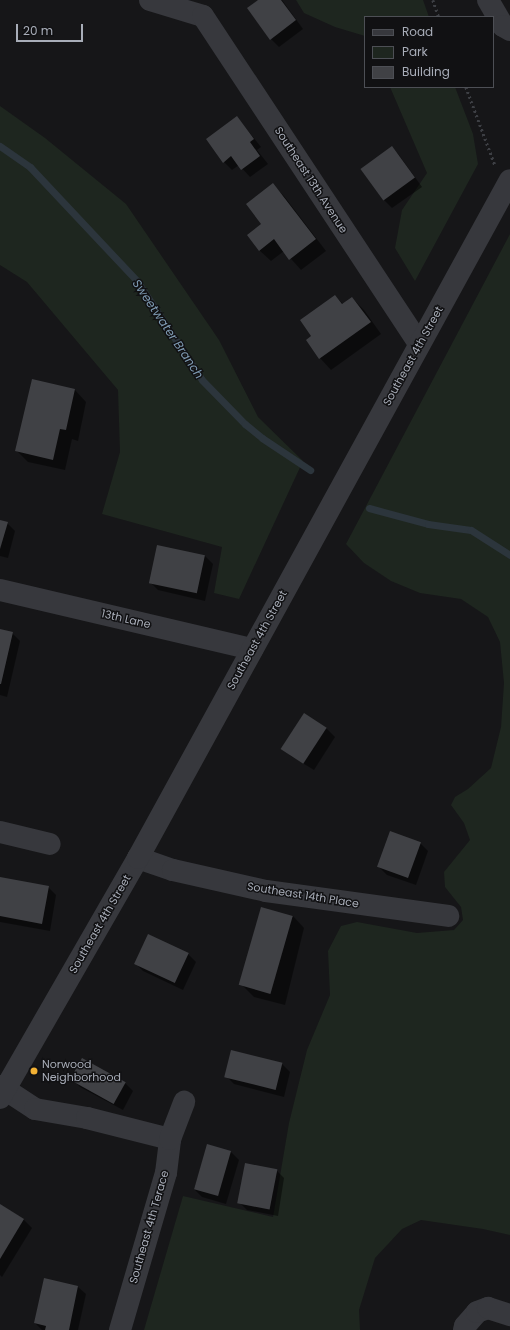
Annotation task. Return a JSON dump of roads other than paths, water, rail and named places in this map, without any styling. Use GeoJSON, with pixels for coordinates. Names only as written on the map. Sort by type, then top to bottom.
{"type":"FeatureCollection","features":[{"type":"Feature","properties":{"kind":"street","name":"Southeast 13th Avenue"},"geometry":{"type":"LineString","coordinates":[[150,0],[203,16],[419,344]]}},
{"type":"Feature","properties":{"kind":"street"},"geometry":{"type":"LineString","coordinates":[[488,0],[503,26],[510,30]]}},
{"type":"Feature","properties":{"kind":"street","name":"Southeast 4th Street"},"geometry":{"type":"LineString","coordinates":[[2,1092],[138,858],[508,184]]}},
{"type":"Feature","properties":{"kind":"street","name":"13th Lane"},"geometry":{"type":"LineString","coordinates":[[0,590],[252,649]]}},
{"type":"Feature","properties":{"kind":"street"},"geometry":{"type":"LineString","coordinates":[[0,832],[50,844]]}},
{"type":"Feature","properties":{"kind":"street","name":"Southeast 14th Place"},"geometry":{"type":"LineString","coordinates":[[138,858],[173,870],[266,891],[448,916]]}},
{"type":"Feature","properties":{"kind":"street"},"geometry":{"type":"LineString","coordinates":[[2,1092],[35,1109],[87,1118],[170,1139]]}},
{"type":"Feature","properties":{"kind":"street","name":"Southeast 4th Terace"},"geometry":{"type":"LineString","coordinates":[[120,1330],[166,1173],[170,1139],[184,1102]]}},
{"type":"Feature","properties":{"kind":"street"},"geometry":{"type":"LineString","coordinates":[[464,1330],[477,1312],[488,1308],[510,1315]]}},
{"type":"Feature","properties":{"kind":"waterway","name":"Sweetwater Branch"},"geometry":{"type":"LineString","coordinates":[[0,146],[30,167],[137,281],[202,380],[245,424],[262,438],[310,470]]}},
{"type":"Feature","properties":{"kind":"waterway","name":"Sweetwater Branch"},"geometry":{"type":"LineString","coordinates":[[369,508],[428,524],[471,530],[510,555]]}},
{"type":"Feature","properties":{"kind":"place","name":"Norwood Neighborhood"},"geometry":{"type":"Point","coordinates":[34,1071]}}]}
